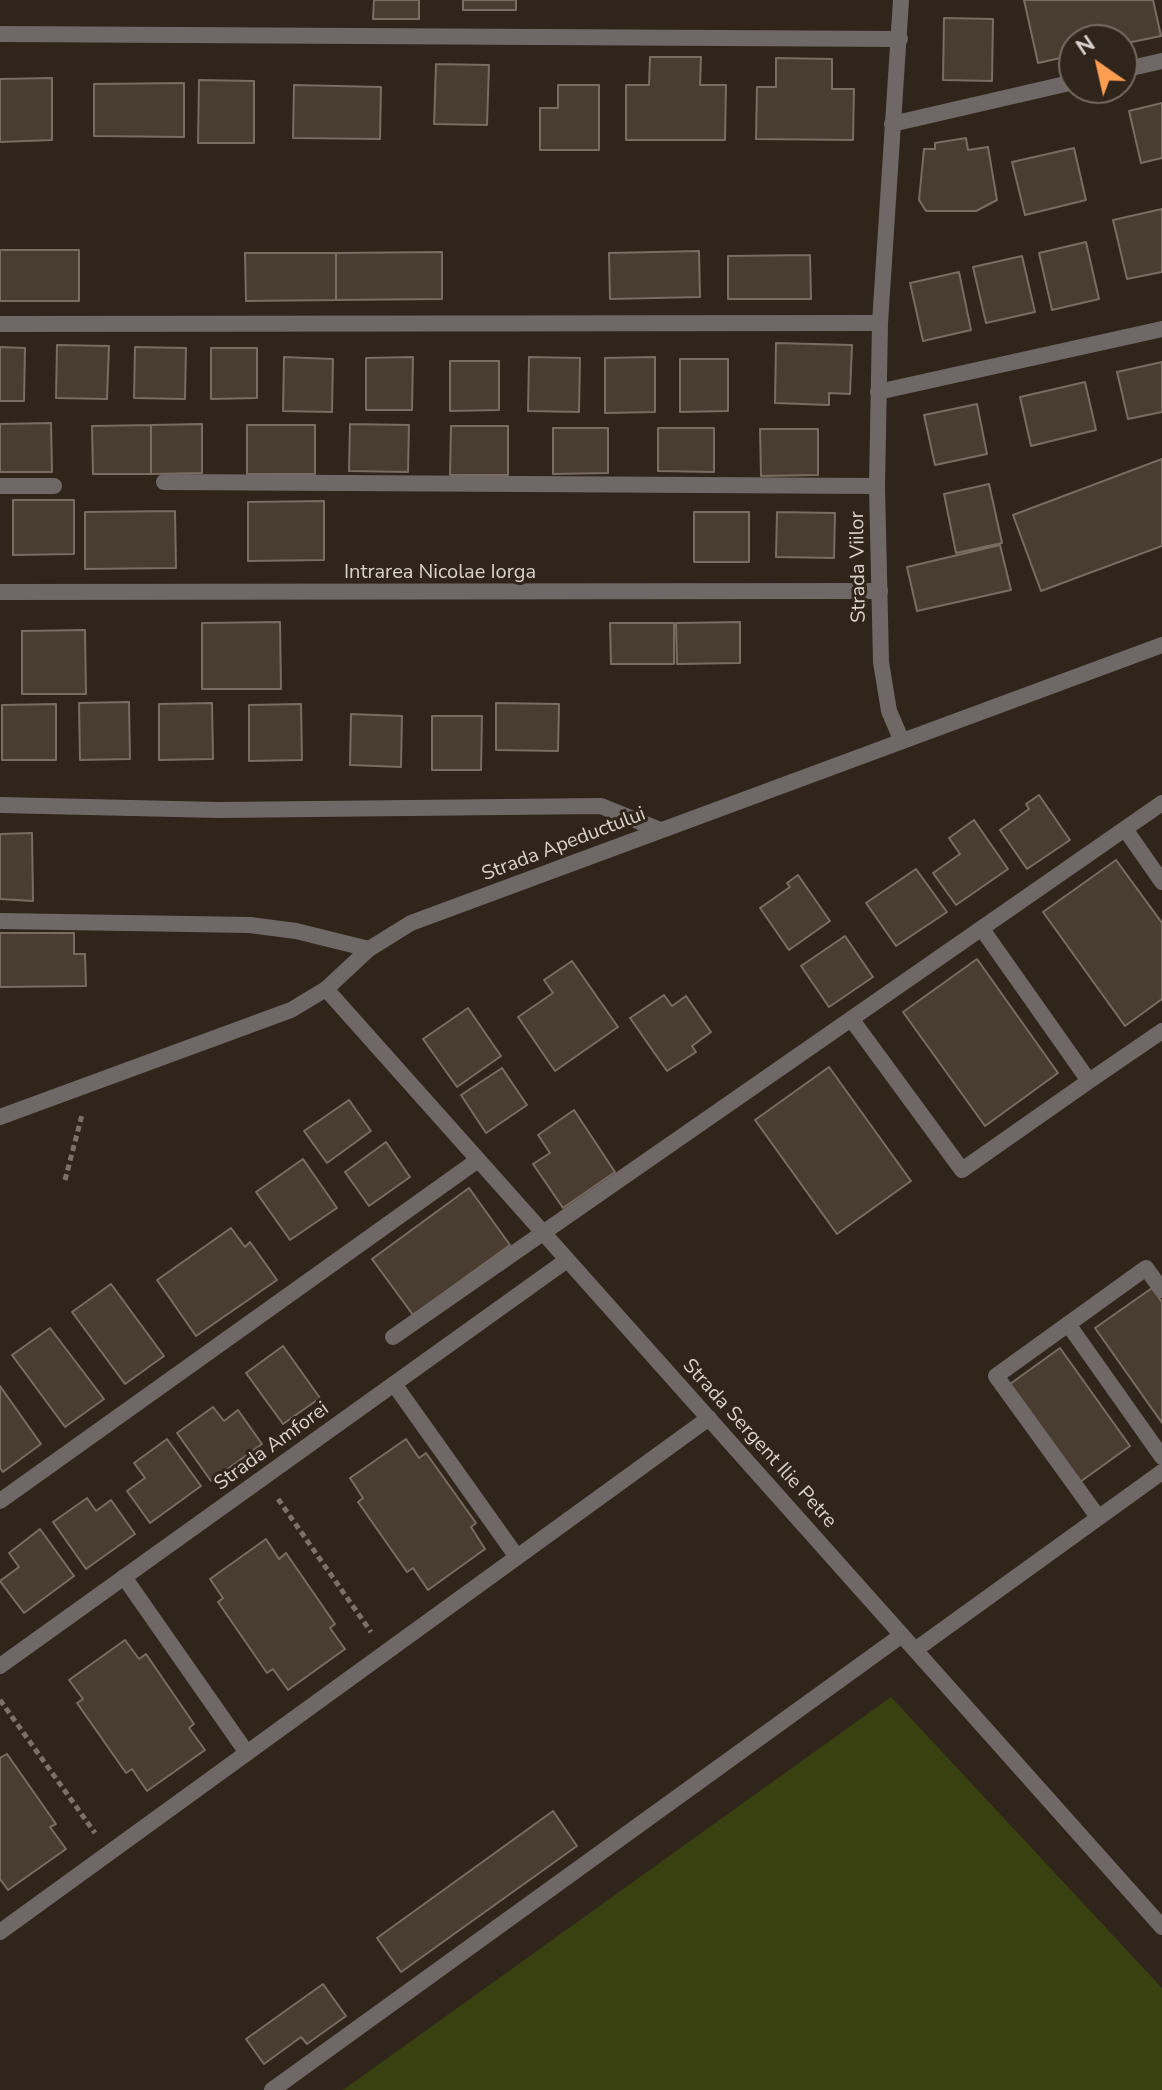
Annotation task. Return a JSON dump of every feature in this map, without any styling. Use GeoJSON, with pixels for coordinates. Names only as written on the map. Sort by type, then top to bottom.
{"type":"FeatureCollection","features":[{"type":"Feature","properties":{"kind":"street","name":"Strada Viilor"},"geometry":{"type":"LineString","coordinates":[[901,0],[880,323],[877,486],[883,685],[901,739]]}},
{"type":"Feature","properties":{"kind":"street"},"geometry":{"type":"LineString","coordinates":[[0,34],[900,39]]}},
{"type":"Feature","properties":{"kind":"street"},"geometry":{"type":"LineString","coordinates":[[1138,66],[1162,61]]}},
{"type":"Feature","properties":{"kind":"street"},"geometry":{"type":"LineString","coordinates":[[892,124],[1058,86]]}},
{"type":"Feature","properties":{"kind":"street"},"geometry":{"type":"LineString","coordinates":[[0,324],[880,323]]}},
{"type":"Feature","properties":{"kind":"street"},"geometry":{"type":"LineString","coordinates":[[878,392],[1162,329]]}},
{"type":"Feature","properties":{"kind":"street"},"geometry":{"type":"LineString","coordinates":[[164,482],[877,486]]}},
{"type":"Feature","properties":{"kind":"street"},"geometry":{"type":"LineString","coordinates":[[0,486],[54,486]]}},
{"type":"Feature","properties":{"kind":"street","name":"Intrarea Nicolae Iorga"},"geometry":{"type":"LineString","coordinates":[[0,592],[880,591]]}},
{"type":"Feature","properties":{"kind":"street","name":"Strada Apeductului"},"geometry":{"type":"LineString","coordinates":[[0,1117],[291,1010],[326,989],[369,949],[411,923],[901,739],[1162,645]]}},
{"type":"Feature","properties":{"kind":"street"},"geometry":{"type":"LineString","coordinates":[[393,1337],[1162,803]]}},
{"type":"Feature","properties":{"kind":"street"},"geometry":{"type":"LineString","coordinates":[[0,805],[219,810],[601,806],[660,830]]}},
{"type":"Feature","properties":{"kind":"street"},"geometry":{"type":"LineString","coordinates":[[1125,829],[1162,882]]}},
{"type":"Feature","properties":{"kind":"street"},"geometry":{"type":"LineString","coordinates":[[0,921],[250,925],[296,931],[369,949]]}},
{"type":"Feature","properties":{"kind":"street"},"geometry":{"type":"LineString","coordinates":[[982,929],[1089,1081]]}},
{"type":"Feature","properties":{"kind":"street","name":"Strada Sergent Ilie Petre"},"geometry":{"type":"LineString","coordinates":[[326,989],[1162,1927]]}},
{"type":"Feature","properties":{"kind":"street"},"geometry":{"type":"LineString","coordinates":[[852,1020],[962,1170],[1162,1031]]}},
{"type":"Feature","properties":{"kind":"street"},"geometry":{"type":"LineString","coordinates":[[0,1501],[478,1160]]}},
{"type":"Feature","properties":{"kind":"street","name":"Strada Amforei"},"geometry":{"type":"LineString","coordinates":[[0,1666],[567,1260]]}},
{"type":"Feature","properties":{"kind":"street"},"geometry":{"type":"LineString","coordinates":[[1098,1517],[996,1376],[1146,1268],[1162,1290]]}},
{"type":"Feature","properties":{"kind":"street"},"geometry":{"type":"LineString","coordinates":[[1068,1324],[1162,1457]]}},
{"type":"Feature","properties":{"kind":"street"},"geometry":{"type":"LineString","coordinates":[[394,1384],[517,1557]]}},
{"type":"Feature","properties":{"kind":"street"},"geometry":{"type":"LineString","coordinates":[[0,1932],[709,1418]]}},
{"type":"Feature","properties":{"kind":"street"},"geometry":{"type":"LineString","coordinates":[[915,1650],[1162,1472]]}},
{"type":"Feature","properties":{"kind":"street"},"geometry":{"type":"LineString","coordinates":[[124,1577],[247,1753]]}},
{"type":"Feature","properties":{"kind":"street"},"geometry":{"type":"LineString","coordinates":[[272,2090],[902,1635]]}},
{"type":"Feature","properties":{"kind":"path"},"geometry":{"type":"LineString","coordinates":[[65,1180],[90,1084]]}},
{"type":"Feature","properties":{"kind":"path"},"geometry":{"type":"LineString","coordinates":[[263,1478],[385,1653]]}},
{"type":"Feature","properties":{"kind":"path"},"geometry":{"type":"LineString","coordinates":[[0,1700],[109,1853]]}},
{"type":"Feature","properties":{"kind":"green space"},"geometry":{"type":"Polygon","coordinates":[[[891,1697],[1162,1988],[1162,2090],[343,2090],[891,1697]]]}},
{"type":"Feature","properties":{"kind":"building"},"geometry":{"type":"Polygon","coordinates":[[[374,0],[419,0],[419,19],[373,19],[374,0]]]}},
{"type":"Feature","properties":{"kind":"building"},"geometry":{"type":"Polygon","coordinates":[[[463,0],[516,0],[516,10],[463,10],[463,0]]]}},
{"type":"Feature","properties":{"kind":"building"},"geometry":{"type":"Polygon","coordinates":[[[1024,0],[1153,0],[1161,36],[1138,41],[1138,24],[1058,24],[1058,59],[1038,63],[1024,0]]]}},
{"type":"Feature","properties":{"kind":"building"},"geometry":{"type":"Polygon","coordinates":[[[944,18],[993,19],[992,81],[943,80],[944,18]]]}},
{"type":"Feature","properties":{"kind":"building"},"geometry":{"type":"Polygon","coordinates":[[[650,57],[701,57],[700,85],[726,85],[725,140],[626,140],[626,85],[649,85],[650,57]]]}},
{"type":"Feature","properties":{"kind":"building"},"geometry":{"type":"Polygon","coordinates":[[[776,58],[832,59],[832,89],[854,89],[853,140],[756,139],[757,87],[776,87],[776,58]]]}},
{"type":"Feature","properties":{"kind":"building"},"geometry":{"type":"Polygon","coordinates":[[[436,64],[489,65],[487,125],[434,124],[436,64]]]}},
{"type":"Feature","properties":{"kind":"building"},"geometry":{"type":"Polygon","coordinates":[[[52,78],[52,140],[0,142],[0,79],[52,78]]]}},
{"type":"Feature","properties":{"kind":"building"},"geometry":{"type":"Polygon","coordinates":[[[199,80],[254,81],[254,143],[198,143],[199,80]]]}},
{"type":"Feature","properties":{"kind":"building"},"geometry":{"type":"Polygon","coordinates":[[[184,83],[184,137],[94,136],[94,84],[184,83]]]}},
{"type":"Feature","properties":{"kind":"building"},"geometry":{"type":"Polygon","coordinates":[[[294,85],[381,87],[380,139],[293,138],[294,85]]]}},
{"type":"Feature","properties":{"kind":"building"},"geometry":{"type":"Polygon","coordinates":[[[558,85],[599,85],[599,150],[540,150],[540,108],[558,108],[558,85]]]}},
{"type":"Feature","properties":{"kind":"building"},"geometry":{"type":"Polygon","coordinates":[[[1162,103],[1162,158],[1141,163],[1129,111],[1162,103]]]}},
{"type":"Feature","properties":{"kind":"building"},"geometry":{"type":"Polygon","coordinates":[[[966,138],[968,150],[988,147],[997,200],[976,211],[926,211],[919,200],[924,149],[935,149],[935,143],[966,138]]]}},
{"type":"Feature","properties":{"kind":"building"},"geometry":{"type":"Polygon","coordinates":[[[1074,148],[1086,200],[1025,215],[1012,162],[1074,148]]]}},
{"type":"Feature","properties":{"kind":"building"},"geometry":{"type":"Polygon","coordinates":[[[1162,209],[1162,272],[1127,279],[1113,220],[1162,209]]]}},
{"type":"Feature","properties":{"kind":"building"},"geometry":{"type":"Polygon","coordinates":[[[1086,242],[1099,299],[1052,310],[1039,253],[1086,242]]]}},
{"type":"Feature","properties":{"kind":"building"},"geometry":{"type":"Polygon","coordinates":[[[0,250],[79,250],[79,301],[0,301],[0,250]]]}},
{"type":"Feature","properties":{"kind":"building"},"geometry":{"type":"Polygon","coordinates":[[[699,251],[700,297],[610,299],[609,253],[699,251]]]}},
{"type":"Feature","properties":{"kind":"building"},"geometry":{"type":"Polygon","coordinates":[[[442,252],[442,299],[336,300],[336,253],[442,252]]]}},
{"type":"Feature","properties":{"kind":"building"},"geometry":{"type":"Polygon","coordinates":[[[245,253],[336,253],[336,300],[246,301],[245,253]]]}},
{"type":"Feature","properties":{"kind":"building"},"geometry":{"type":"Polygon","coordinates":[[[810,255],[811,299],[728,299],[728,256],[810,255]]]}},
{"type":"Feature","properties":{"kind":"building"},"geometry":{"type":"Polygon","coordinates":[[[1022,256],[1035,312],[986,323],[973,267],[1022,256]]]}},
{"type":"Feature","properties":{"kind":"building"},"geometry":{"type":"Polygon","coordinates":[[[959,272],[971,330],[923,341],[910,283],[959,272]]]}},
{"type":"Feature","properties":{"kind":"building"},"geometry":{"type":"Polygon","coordinates":[[[776,343],[852,345],[850,394],[829,393],[829,405],[775,403],[776,343]]]}},
{"type":"Feature","properties":{"kind":"building"},"geometry":{"type":"Polygon","coordinates":[[[57,345],[109,346],[107,399],[56,398],[57,345]]]}},
{"type":"Feature","properties":{"kind":"building"},"geometry":{"type":"Polygon","coordinates":[[[0,347],[25,348],[24,401],[0,401],[0,347]]]}},
{"type":"Feature","properties":{"kind":"building"},"geometry":{"type":"Polygon","coordinates":[[[135,347],[186,348],[185,399],[134,398],[135,347]]]}},
{"type":"Feature","properties":{"kind":"building"},"geometry":{"type":"Polygon","coordinates":[[[211,348],[257,348],[257,398],[211,399],[211,348]]]}},
{"type":"Feature","properties":{"kind":"building"},"geometry":{"type":"Polygon","coordinates":[[[284,357],[333,359],[332,412],[283,411],[284,357]]]}},
{"type":"Feature","properties":{"kind":"building"},"geometry":{"type":"Polygon","coordinates":[[[413,357],[412,410],[366,410],[366,358],[413,357]]]}},
{"type":"Feature","properties":{"kind":"building"},"geometry":{"type":"Polygon","coordinates":[[[529,357],[580,358],[579,412],[528,411],[529,357]]]}},
{"type":"Feature","properties":{"kind":"building"},"geometry":{"type":"Polygon","coordinates":[[[655,357],[655,412],[605,413],[605,358],[655,357]]]}},
{"type":"Feature","properties":{"kind":"building"},"geometry":{"type":"Polygon","coordinates":[[[680,359],[728,359],[728,411],[680,412],[680,359]]]}},
{"type":"Feature","properties":{"kind":"building"},"geometry":{"type":"Polygon","coordinates":[[[450,361],[499,361],[499,410],[450,411],[450,361]]]}},
{"type":"Feature","properties":{"kind":"building"},"geometry":{"type":"Polygon","coordinates":[[[1162,362],[1162,412],[1128,419],[1117,372],[1162,362]]]}},
{"type":"Feature","properties":{"kind":"building"},"geometry":{"type":"Polygon","coordinates":[[[1085,382],[1096,430],[1031,446],[1020,397],[1085,382]]]}},
{"type":"Feature","properties":{"kind":"building"},"geometry":{"type":"Polygon","coordinates":[[[977,404],[987,454],[935,465],[924,415],[977,404]]]}},
{"type":"Feature","properties":{"kind":"building"},"geometry":{"type":"Polygon","coordinates":[[[51,423],[52,472],[0,472],[0,424],[51,423]]]}},
{"type":"Feature","properties":{"kind":"building"},"geometry":{"type":"Polygon","coordinates":[[[202,424],[202,473],[151,474],[151,425],[202,424]]]}},
{"type":"Feature","properties":{"kind":"building"},"geometry":{"type":"Polygon","coordinates":[[[350,424],[409,425],[408,472],[349,471],[350,424]]]}},
{"type":"Feature","properties":{"kind":"building"},"geometry":{"type":"Polygon","coordinates":[[[151,425],[151,474],[93,474],[92,426],[151,425]]]}},
{"type":"Feature","properties":{"kind":"building"},"geometry":{"type":"Polygon","coordinates":[[[247,425],[315,425],[315,474],[247,474],[247,425]]]}},
{"type":"Feature","properties":{"kind":"building"},"geometry":{"type":"Polygon","coordinates":[[[451,426],[508,426],[508,475],[450,475],[451,426]]]}},
{"type":"Feature","properties":{"kind":"building"},"geometry":{"type":"Polygon","coordinates":[[[553,428],[608,428],[608,473],[553,474],[553,428]]]}},
{"type":"Feature","properties":{"kind":"building"},"geometry":{"type":"Polygon","coordinates":[[[658,428],[714,428],[714,472],[658,471],[658,428]]]}},
{"type":"Feature","properties":{"kind":"building"},"geometry":{"type":"Polygon","coordinates":[[[760,429],[818,429],[818,475],[761,476],[760,429]]]}},
{"type":"Feature","properties":{"kind":"building"},"geometry":{"type":"Polygon","coordinates":[[[1162,459],[1162,546],[1041,591],[1013,515],[1162,459]]]}},
{"type":"Feature","properties":{"kind":"building"},"geometry":{"type":"Polygon","coordinates":[[[989,484],[1002,543],[956,553],[944,494],[989,484]]]}},
{"type":"Feature","properties":{"kind":"building"},"geometry":{"type":"Polygon","coordinates":[[[13,500],[74,500],[74,554],[13,555],[13,500]]]}},
{"type":"Feature","properties":{"kind":"building"},"geometry":{"type":"Polygon","coordinates":[[[324,501],[324,560],[248,561],[248,502],[324,501]]]}},
{"type":"Feature","properties":{"kind":"building"},"geometry":{"type":"Polygon","coordinates":[[[175,511],[176,568],[85,569],[85,512],[175,511]]]}},
{"type":"Feature","properties":{"kind":"building"},"geometry":{"type":"Polygon","coordinates":[[[694,512],[749,512],[749,562],[694,562],[694,512]]]}},
{"type":"Feature","properties":{"kind":"building"},"geometry":{"type":"Polygon","coordinates":[[[777,512],[835,513],[834,558],[776,557],[777,512]]]}},
{"type":"Feature","properties":{"kind":"building"},"geometry":{"type":"Polygon","coordinates":[[[1000,545],[1011,590],[917,611],[907,567],[1000,545]]]}},
{"type":"Feature","properties":{"kind":"building"},"geometry":{"type":"Polygon","coordinates":[[[280,622],[281,689],[202,689],[202,623],[280,622]]]}},
{"type":"Feature","properties":{"kind":"building"},"geometry":{"type":"Polygon","coordinates":[[[740,622],[740,663],[677,664],[676,623],[740,622]]]}},
{"type":"Feature","properties":{"kind":"building"},"geometry":{"type":"Polygon","coordinates":[[[610,623],[674,623],[674,664],[611,664],[610,623]]]}},
{"type":"Feature","properties":{"kind":"building"},"geometry":{"type":"Polygon","coordinates":[[[85,630],[86,694],[22,694],[22,631],[85,630]]]}},
{"type":"Feature","properties":{"kind":"building"},"geometry":{"type":"Polygon","coordinates":[[[129,702],[130,759],[80,760],[79,703],[129,702]]]}},
{"type":"Feature","properties":{"kind":"building"},"geometry":{"type":"Polygon","coordinates":[[[212,703],[213,759],[159,760],[159,704],[212,703]]]}},
{"type":"Feature","properties":{"kind":"building"},"geometry":{"type":"Polygon","coordinates":[[[496,703],[559,704],[558,751],[496,750],[496,703]]]}},
{"type":"Feature","properties":{"kind":"building"},"geometry":{"type":"Polygon","coordinates":[[[56,704],[56,760],[2,760],[2,705],[56,704]]]}},
{"type":"Feature","properties":{"kind":"building"},"geometry":{"type":"Polygon","coordinates":[[[301,704],[302,760],[249,761],[249,705],[301,704]]]}},
{"type":"Feature","properties":{"kind":"building"},"geometry":{"type":"Polygon","coordinates":[[[351,714],[402,716],[401,767],[350,765],[351,714]]]}},
{"type":"Feature","properties":{"kind":"building"},"geometry":{"type":"Polygon","coordinates":[[[432,716],[482,716],[481,770],[432,770],[432,716]]]}},
{"type":"Feature","properties":{"kind":"building"},"geometry":{"type":"Polygon","coordinates":[[[1039,795],[1070,840],[1027,869],[1000,830],[1029,809],[1026,804],[1039,795]]]}},
{"type":"Feature","properties":{"kind":"building"},"geometry":{"type":"Polygon","coordinates":[[[974,820],[1008,869],[956,905],[933,873],[960,854],[949,838],[974,820]]]}},
{"type":"Feature","properties":{"kind":"building"},"geometry":{"type":"Polygon","coordinates":[[[32,833],[33,901],[0,899],[0,834],[32,833]]]}},
{"type":"Feature","properties":{"kind":"building"},"geometry":{"type":"Polygon","coordinates":[[[1116,860],[1162,923],[1162,999],[1125,1026],[1043,912],[1116,860]]]}},
{"type":"Feature","properties":{"kind":"building"},"geometry":{"type":"Polygon","coordinates":[[[916,869],[947,912],[896,946],[866,903],[916,869]]]}},
{"type":"Feature","properties":{"kind":"building"},"geometry":{"type":"Polygon","coordinates":[[[798,875],[830,921],[789,950],[760,908],[790,887],[787,883],[798,875]]]}},
{"type":"Feature","properties":{"kind":"building"},"geometry":{"type":"Polygon","coordinates":[[[0,933],[74,933],[74,954],[85,954],[86,986],[0,987],[0,933]]]}},
{"type":"Feature","properties":{"kind":"building"},"geometry":{"type":"Polygon","coordinates":[[[845,936],[873,977],[829,1007],[801,966],[845,936]]]}},
{"type":"Feature","properties":{"kind":"building"},"geometry":{"type":"Polygon","coordinates":[[[977,959],[1058,1073],[985,1126],[903,1012],[977,959]]]}},
{"type":"Feature","properties":{"kind":"building"},"geometry":{"type":"Polygon","coordinates":[[[572,961],[618,1027],[555,1071],[518,1017],[553,993],[544,980],[572,961]]]}},
{"type":"Feature","properties":{"kind":"building"},"geometry":{"type":"Polygon","coordinates":[[[664,995],[672,1006],[686,996],[711,1032],[692,1046],[696,1052],[667,1071],[630,1018],[664,995]]]}},
{"type":"Feature","properties":{"kind":"building"},"geometry":{"type":"Polygon","coordinates":[[[468,1008],[501,1056],[457,1087],[423,1039],[468,1008]]]}},
{"type":"Feature","properties":{"kind":"building"},"geometry":{"type":"Polygon","coordinates":[[[829,1067],[911,1181],[837,1234],[755,1120],[829,1067]]]}},
{"type":"Feature","properties":{"kind":"building"},"geometry":{"type":"Polygon","coordinates":[[[502,1068],[527,1105],[486,1133],[461,1095],[502,1068]]]}},
{"type":"Feature","properties":{"kind":"building"},"geometry":{"type":"Polygon","coordinates":[[[349,1100],[371,1131],[327,1163],[304,1131],[349,1100]]]}},
{"type":"Feature","properties":{"kind":"building"},"geometry":{"type":"Polygon","coordinates":[[[574,1110],[615,1172],[563,1208],[533,1164],[550,1153],[538,1135],[574,1110]]]}},
{"type":"Feature","properties":{"kind":"building"},"geometry":{"type":"Polygon","coordinates":[[[386,1142],[410,1177],[369,1206],[345,1172],[386,1142]]]}},
{"type":"Feature","properties":{"kind":"building"},"geometry":{"type":"Polygon","coordinates":[[[303,1159],[337,1208],[290,1240],[256,1192],[303,1159]]]}},
{"type":"Feature","properties":{"kind":"building"},"geometry":{"type":"Polygon","coordinates":[[[469,1188],[510,1245],[413,1315],[372,1259],[469,1188]]]}},
{"type":"Feature","properties":{"kind":"building"},"geometry":{"type":"Polygon","coordinates":[[[231,1228],[245,1247],[250,1242],[277,1280],[196,1336],[157,1280],[231,1228]]]}},
{"type":"Feature","properties":{"kind":"building"},"geometry":{"type":"Polygon","coordinates":[[[111,1284],[164,1356],[125,1384],[72,1312],[111,1284]]]}},
{"type":"Feature","properties":{"kind":"building"},"geometry":{"type":"Polygon","coordinates":[[[1152,1288],[1162,1302],[1162,1423],[1095,1328],[1152,1288]]]}},
{"type":"Feature","properties":{"kind":"building"},"geometry":{"type":"Polygon","coordinates":[[[50,1328],[104,1399],[65,1427],[12,1355],[50,1328]]]}},
{"type":"Feature","properties":{"kind":"building"},"geometry":{"type":"Polygon","coordinates":[[[283,1346],[320,1398],[283,1424],[246,1373],[283,1346]]]}},
{"type":"Feature","properties":{"kind":"building"},"geometry":{"type":"Polygon","coordinates":[[[1060,1348],[1130,1446],[1080,1482],[1010,1384],[1060,1348]]]}},
{"type":"Feature","properties":{"kind":"building"},"geometry":{"type":"Polygon","coordinates":[[[0,1386],[41,1444],[3,1472],[0,1468],[0,1386]]]}},
{"type":"Feature","properties":{"kind":"building"},"geometry":{"type":"Polygon","coordinates":[[[213,1407],[224,1421],[238,1410],[262,1444],[211,1481],[177,1433],[213,1407]]]}},
{"type":"Feature","properties":{"kind":"building"},"geometry":{"type":"Polygon","coordinates":[[[167,1439],[201,1486],[150,1523],[127,1491],[145,1478],[134,1463],[167,1439]]]}},
{"type":"Feature","properties":{"kind":"building"},"geometry":{"type":"Polygon","coordinates":[[[406,1439],[419,1458],[426,1453],[476,1523],[471,1527],[485,1549],[428,1590],[413,1568],[407,1572],[358,1502],[363,1498],[350,1478],[406,1439]]]}},
{"type":"Feature","properties":{"kind":"building"},"geometry":{"type":"Polygon","coordinates":[[[87,1498],[96,1511],[111,1500],[135,1534],[86,1569],[53,1522],[87,1498]]]}},
{"type":"Feature","properties":{"kind":"building"},"geometry":{"type":"Polygon","coordinates":[[[40,1529],[74,1576],[24,1613],[0,1581],[19,1567],[9,1553],[40,1529]]]}},
{"type":"Feature","properties":{"kind":"building"},"geometry":{"type":"Polygon","coordinates":[[[266,1539],[279,1559],[286,1553],[335,1624],[330,1628],[345,1649],[288,1690],[273,1669],[267,1673],[218,1602],[223,1598],[210,1579],[266,1539]]]}},
{"type":"Feature","properties":{"kind":"building"},"geometry":{"type":"Polygon","coordinates":[[[125,1640],[139,1659],[146,1654],[194,1724],[189,1728],[205,1750],[147,1791],[132,1769],[126,1773],[77,1703],[83,1699],[69,1680],[125,1640]]]}},
{"type":"Feature","properties":{"kind":"building"},"geometry":{"type":"Polygon","coordinates":[[[7,1754],[56,1824],[50,1827],[66,1849],[8,1890],[0,1879],[0,1758],[7,1754]]]}},
{"type":"Feature","properties":{"kind":"building"},"geometry":{"type":"Polygon","coordinates":[[[553,1811],[577,1846],[401,1972],[377,1938],[553,1811]]]}},
{"type":"Feature","properties":{"kind":"building"},"geometry":{"type":"Polygon","coordinates":[[[323,1984],[346,2016],[307,2044],[301,2037],[264,2064],[246,2039],[323,1984]]]}}]}
